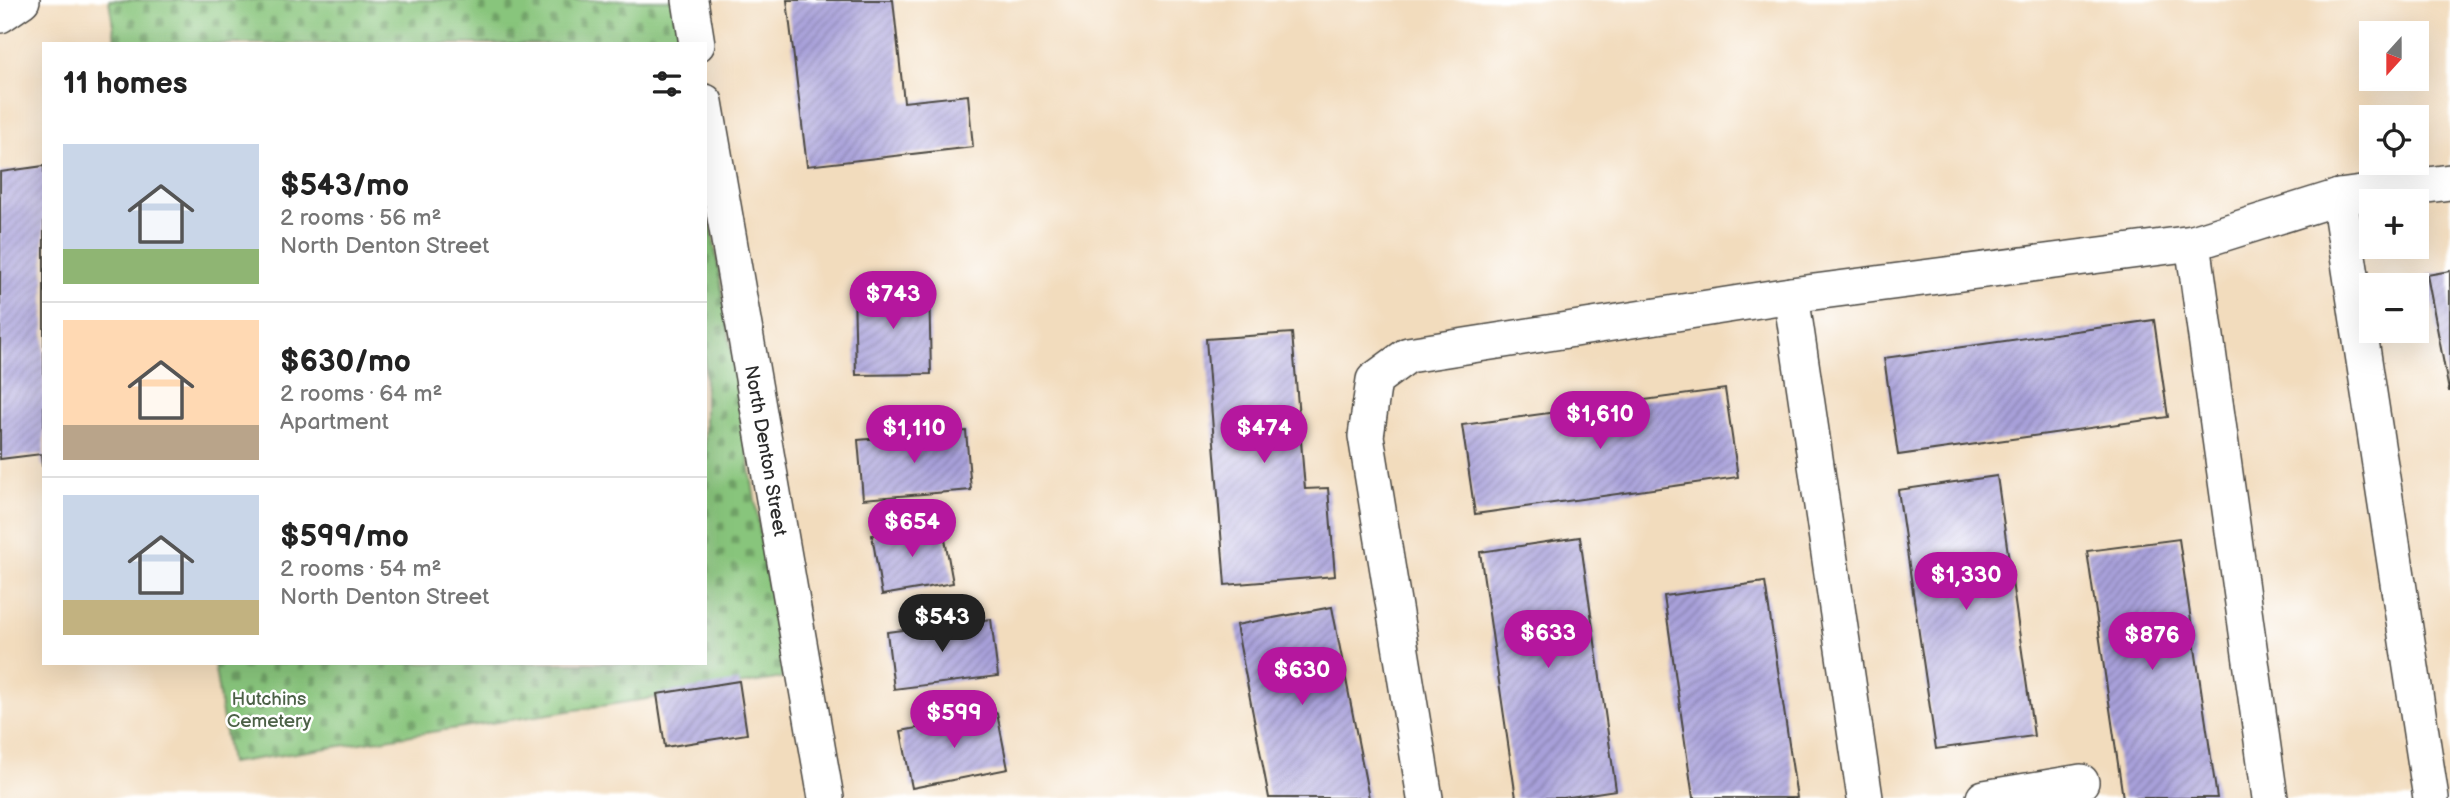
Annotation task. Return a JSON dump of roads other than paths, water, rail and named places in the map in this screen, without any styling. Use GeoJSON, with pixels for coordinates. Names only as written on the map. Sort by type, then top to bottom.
{"type":"FeatureCollection","features":[{"type":"Feature","properties":{"kind":"street"},"geometry":{"type":"LineString","coordinates":[[0,15],[22,0]]}},
{"type":"Feature","properties":{"kind":"street"},"geometry":{"type":"LineString","coordinates":[[690,0],[696,42]]}},
{"type":"Feature","properties":{"kind":"street","name":"North Denton Street"},"geometry":{"type":"LineString","coordinates":[[707,114],[826,798]]}},
{"type":"Feature","properties":{"kind":"street"},"geometry":{"type":"LineString","coordinates":[[1425,798],[1366,436],[1374,380],[1408,355],[1791,295],[2193,243],[2339,197],[2450,182]]}},
{"type":"Feature","properties":{"kind":"street"},"geometry":{"type":"LineString","coordinates":[[2339,197],[2431,798]]}},
{"type":"Feature","properties":{"kind":"street"},"geometry":{"type":"LineString","coordinates":[[2193,243],[2270,798]]}},
{"type":"Feature","properties":{"kind":"street"},"geometry":{"type":"LineString","coordinates":[[1791,295],[1865,798]]}},
{"type":"Feature","properties":{"kind":"street"},"geometry":{"type":"LineString","coordinates":[[1984,798],[2081,782]]}},
{"type":"Feature","properties":{"kind":"park label","name":"Hutchins Cemetery"},"geometry":{"type":"Point","coordinates":[269,710]}}]}
